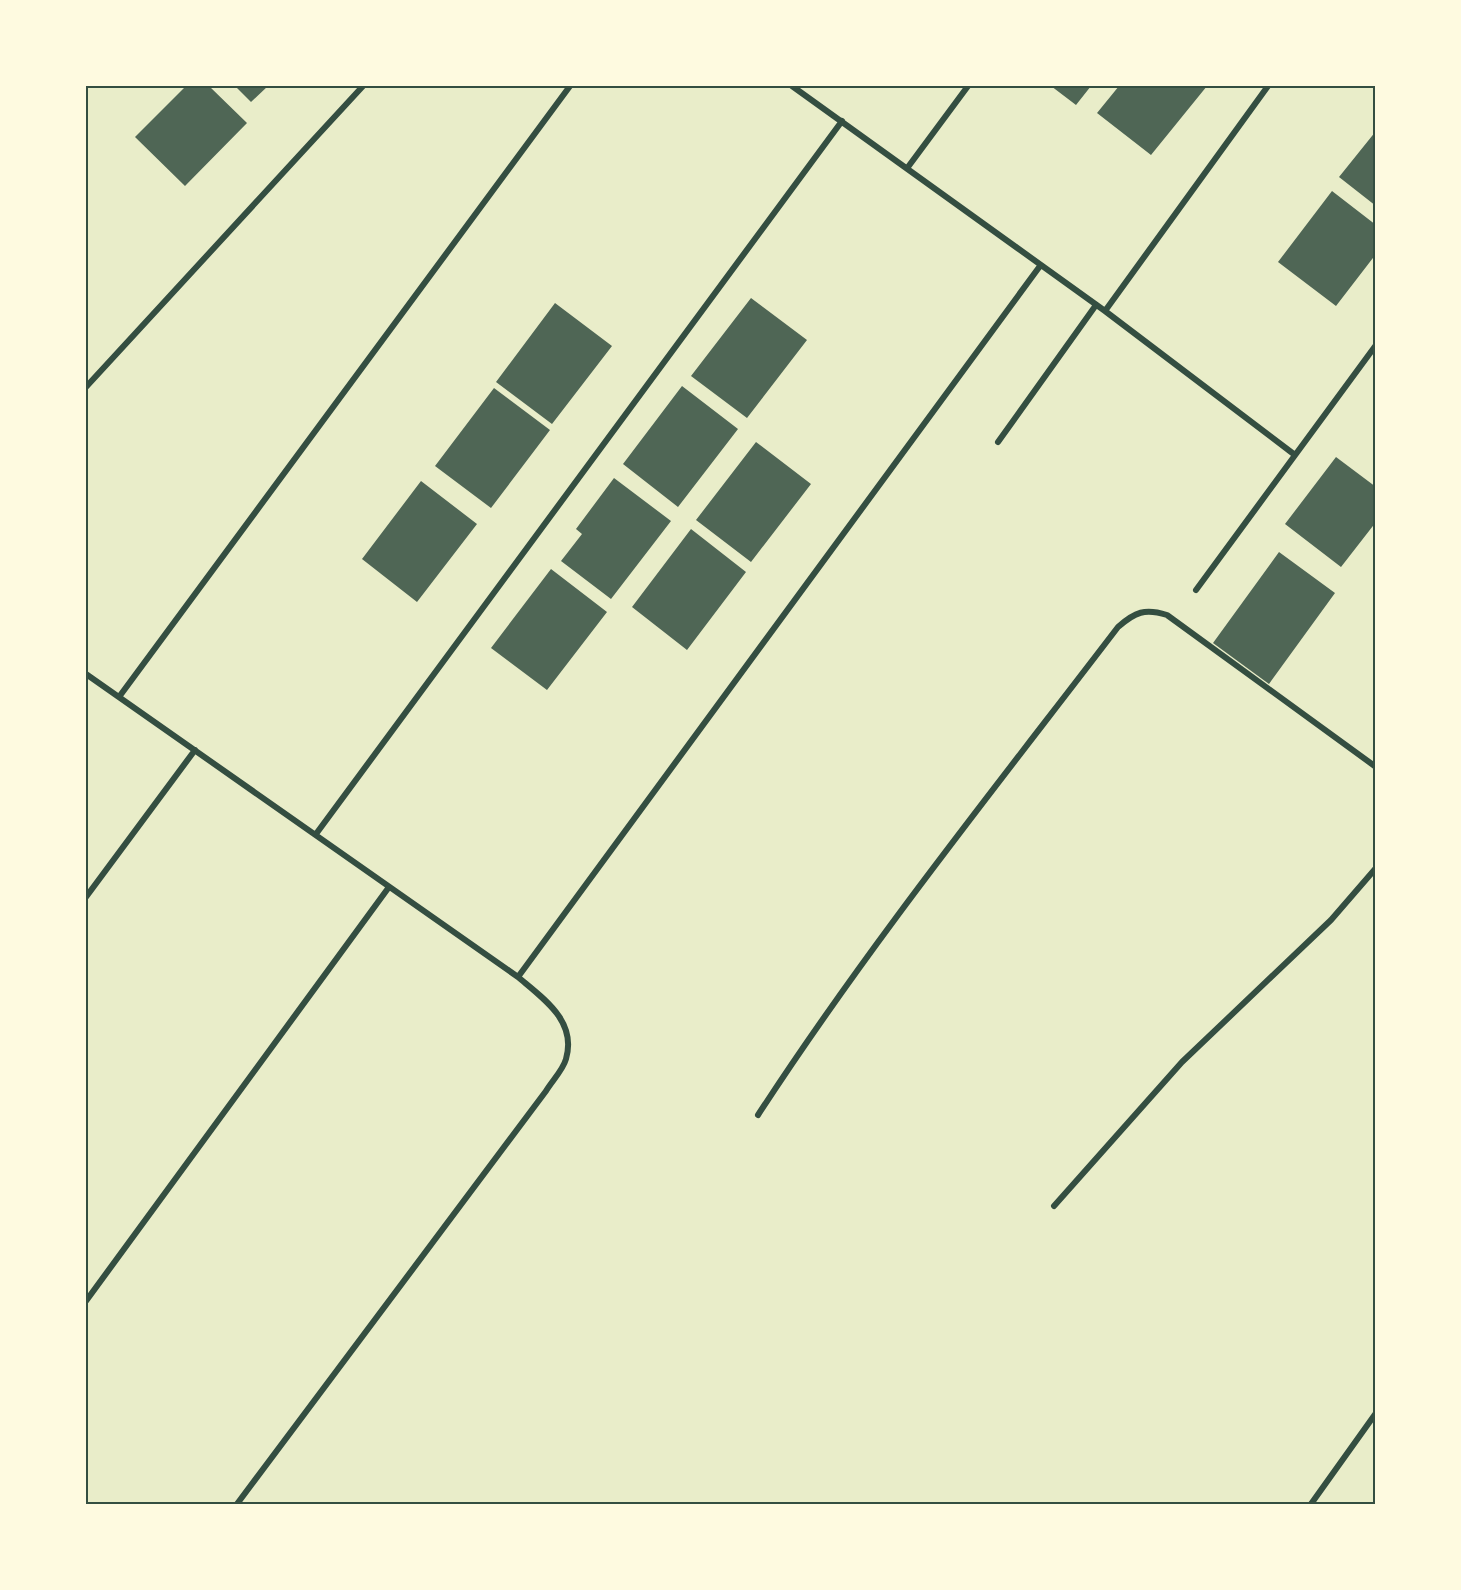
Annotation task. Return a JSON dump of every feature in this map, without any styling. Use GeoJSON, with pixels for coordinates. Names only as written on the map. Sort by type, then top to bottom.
{"type":"FeatureCollection","features":[{"type":"Feature","properties":{"kind":"street"},"geometry":{"type":"LineString","coordinates":[[86,387],[363,86]]}},
{"type":"Feature","properties":{"kind":"street"},"geometry":{"type":"LineString","coordinates":[[119,697],[570,86]]}},
{"type":"Feature","properties":{"kind":"street"},"geometry":{"type":"LineString","coordinates":[[792,86],[908,166],[1040,266],[1105,310],[1295,455]]}},
{"type":"Feature","properties":{"kind":"street"},"geometry":{"type":"LineString","coordinates":[[908,166],[968,86]]}},
{"type":"Feature","properties":{"kind":"street"},"geometry":{"type":"LineString","coordinates":[[1105,310],[1268,86]]}},
{"type":"Feature","properties":{"kind":"street"},"geometry":{"type":"LineString","coordinates":[[316,834],[842,121]]}},
{"type":"Feature","properties":{"kind":"street"},"geometry":{"type":"LineString","coordinates":[[518,977],[1040,266]]}},
{"type":"Feature","properties":{"kind":"street"},"geometry":{"type":"LineString","coordinates":[[998,442],[1096,305]]}},
{"type":"Feature","properties":{"kind":"street"},"geometry":{"type":"LineString","coordinates":[[1196,590],[1376,345]]}},
{"type":"Feature","properties":{"kind":"street"},"geometry":{"type":"LineString","coordinates":[[758,1115],[804,1044],[880,942],[1110,636],[1131,615],[1152,610],[1167,615],[1376,766]]}},
{"type":"Feature","properties":{"kind":"street"},"geometry":{"type":"LineString","coordinates":[[86,674],[518,977],[562,1018],[569,1039],[566,1061],[237,1504]]}},
{"type":"Feature","properties":{"kind":"street"},"geometry":{"type":"LineString","coordinates":[[86,897],[195,750]]}},
{"type":"Feature","properties":{"kind":"street"},"geometry":{"type":"LineString","coordinates":[[1054,1206],[1182,1062],[1331,920],[1376,868]]}},
{"type":"Feature","properties":{"kind":"street"},"geometry":{"type":"LineString","coordinates":[[86,1300],[389,887]]}},
{"type":"Feature","properties":{"kind":"street"},"geometry":{"type":"LineString","coordinates":[[1311,1504],[1376,1413]]}},
{"type":"Feature","properties":{"kind":"building"},"geometry":{"type":"Polygon","coordinates":[[[186,86],[209,86],[247,123],[185,186],[135,137],[186,86]]]}},
{"type":"Feature","properties":{"kind":"building"},"geometry":{"type":"Polygon","coordinates":[[[235,86],[268,86],[251,102],[235,86]]]}},
{"type":"Feature","properties":{"kind":"building"},"geometry":{"type":"Polygon","coordinates":[[[1051,86],[1091,86],[1076,105],[1051,86]]]}},
{"type":"Feature","properties":{"kind":"building"},"geometry":{"type":"Polygon","coordinates":[[[1119,86],[1207,86],[1151,155],[1097,113],[1119,86]]]}},
{"type":"Feature","properties":{"kind":"building"},"geometry":{"type":"Polygon","coordinates":[[[1376,131],[1376,206],[1339,177],[1376,131]]]}},
{"type":"Feature","properties":{"kind":"building"},"geometry":{"type":"Polygon","coordinates":[[[1332,191],[1376,225],[1376,254],[1336,306],[1278,262],[1332,191]]]}},
{"type":"Feature","properties":{"kind":"building"},"geometry":{"type":"Polygon","coordinates":[[[751,298],[807,340],[747,418],[691,376],[751,298]]]}},
{"type":"Feature","properties":{"kind":"building"},"geometry":{"type":"Polygon","coordinates":[[[555,303],[612,346],[552,424],[496,382],[555,303]]]}},
{"type":"Feature","properties":{"kind":"building"},"geometry":{"type":"Polygon","coordinates":[[[682,386],[738,429],[678,507],[623,464],[682,386]]]}},
{"type":"Feature","properties":{"kind":"building"},"geometry":{"type":"Polygon","coordinates":[[[494,388],[550,430],[491,508],[435,466],[494,388]]]}},
{"type":"Feature","properties":{"kind":"building"},"geometry":{"type":"Polygon","coordinates":[[[756,442],[811,484],[751,562],[696,520],[756,442]]]}},
{"type":"Feature","properties":{"kind":"building"},"geometry":{"type":"Polygon","coordinates":[[[1336,457],[1376,487],[1376,522],[1341,567],[1285,524],[1336,457]]]}},
{"type":"Feature","properties":{"kind":"building"},"geometry":{"type":"Polygon","coordinates":[[[614,478],[671,521],[611,599],[561,561],[582,534],[576,529],[614,478]]]}},
{"type":"Feature","properties":{"kind":"building"},"geometry":{"type":"Polygon","coordinates":[[[421,481],[477,524],[417,602],[362,559],[421,481]]]}},
{"type":"Feature","properties":{"kind":"building"},"geometry":{"type":"Polygon","coordinates":[[[691,529],[746,572],[687,650],[632,607],[691,529]]]}},
{"type":"Feature","properties":{"kind":"building"},"geometry":{"type":"Polygon","coordinates":[[[1279,552],[1335,593],[1269,684],[1213,643],[1279,552]]]}},
{"type":"Feature","properties":{"kind":"building"},"geometry":{"type":"Polygon","coordinates":[[[551,569],[607,612],[547,690],[491,648],[551,569]]]}}]}
